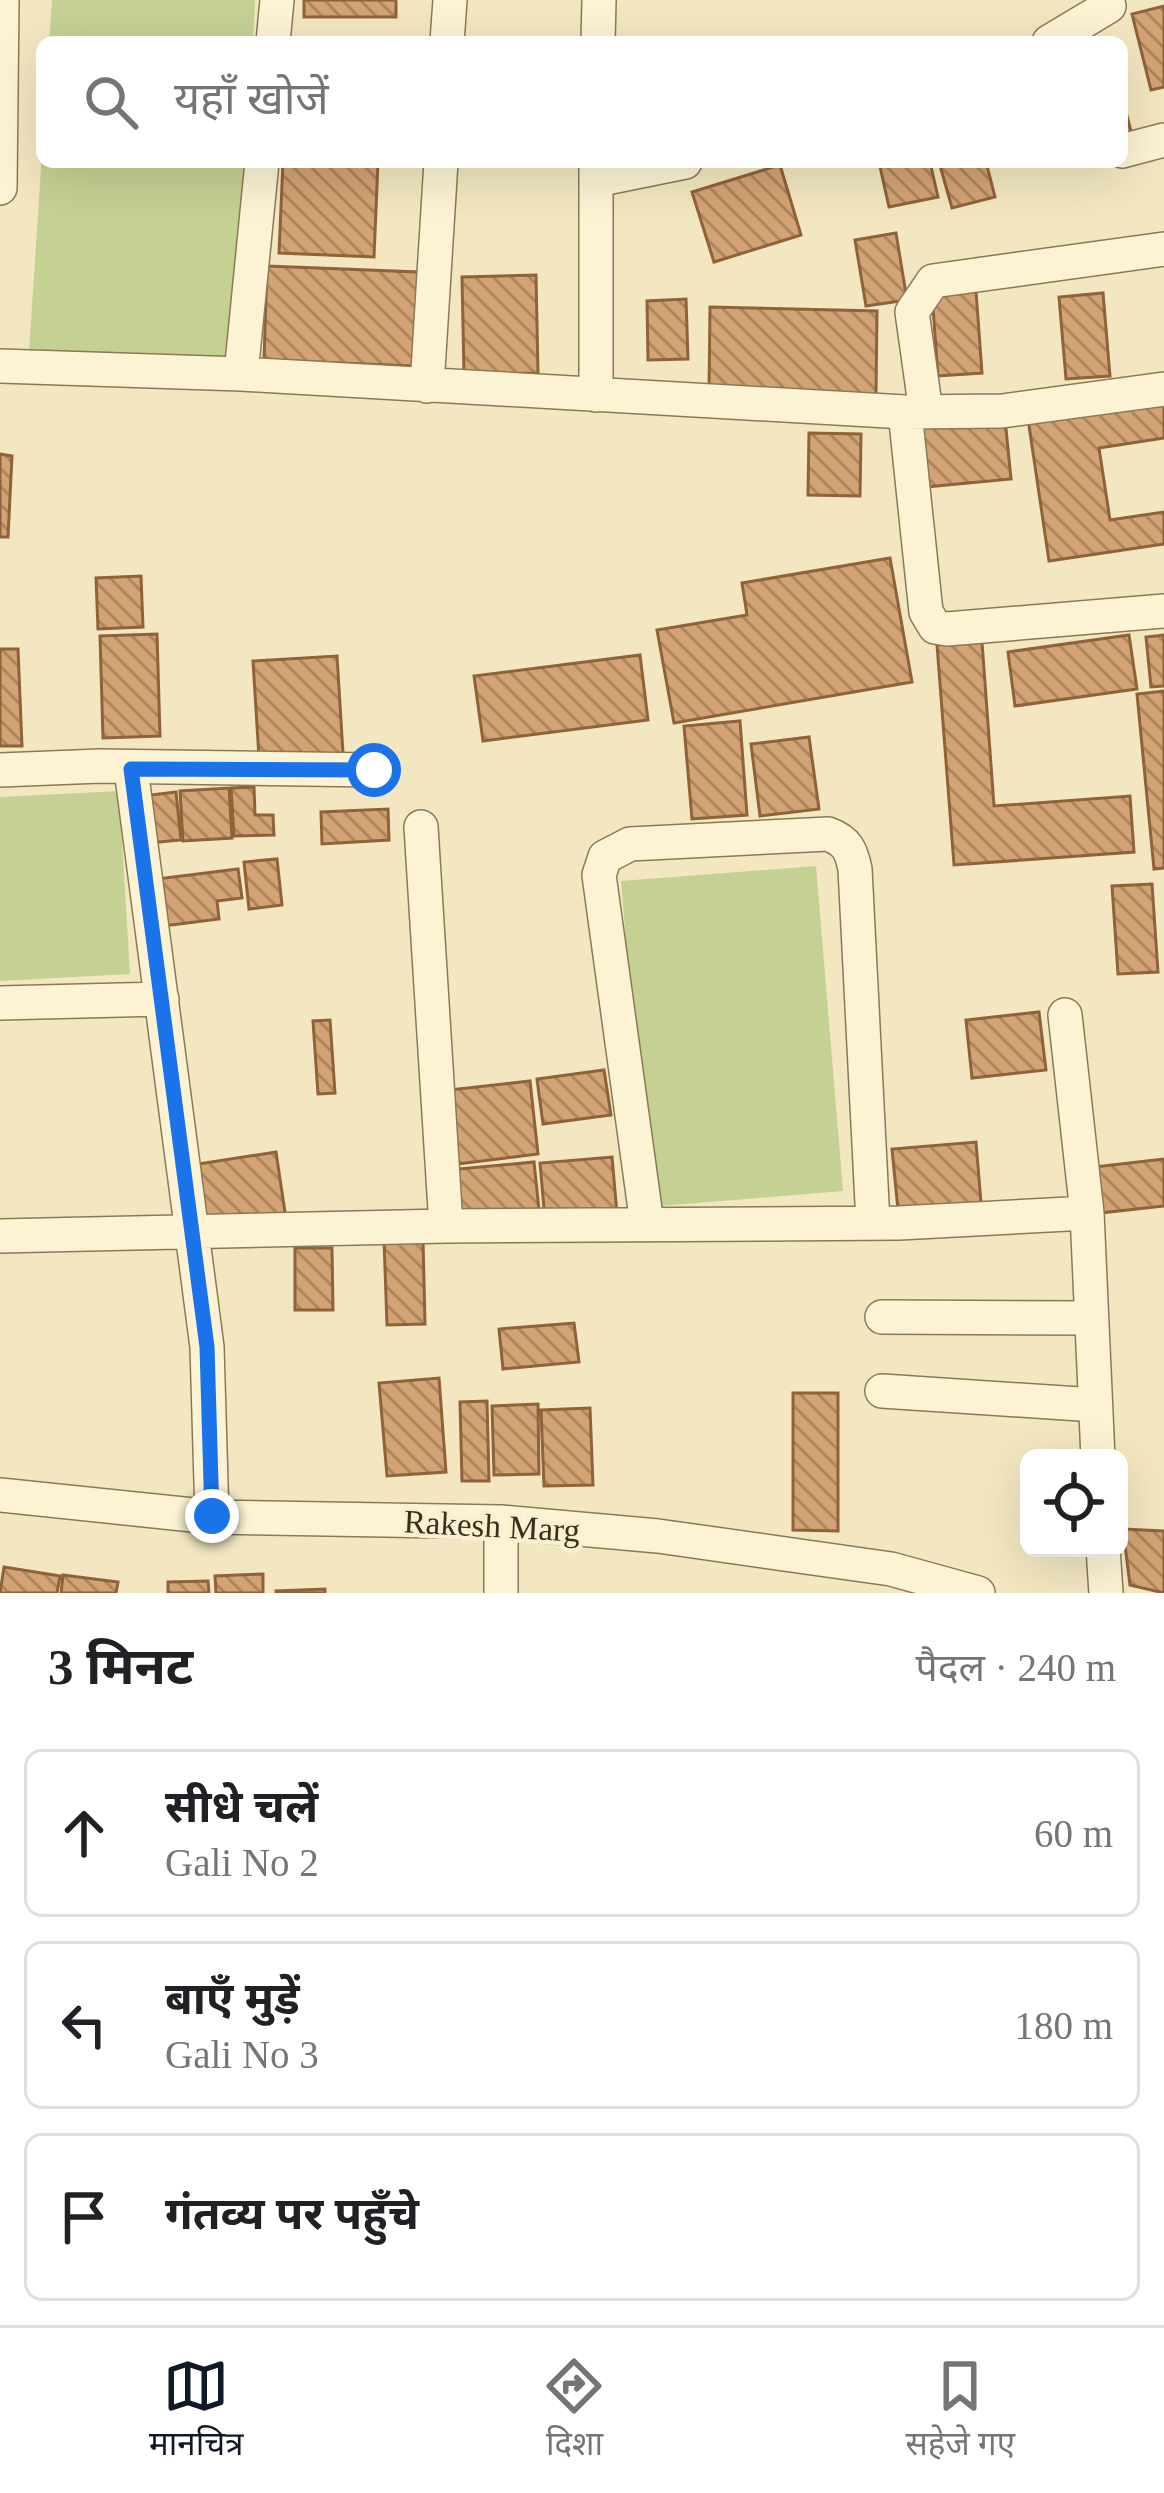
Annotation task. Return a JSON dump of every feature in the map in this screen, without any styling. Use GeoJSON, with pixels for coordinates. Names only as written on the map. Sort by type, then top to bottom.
{"type":"FeatureCollection","features":[{"type":"Feature","properties":{"kind":"street"},"geometry":{"type":"LineString","coordinates":[[0,188],[2,0]]}},
{"type":"Feature","properties":{"kind":"street"},"geometry":{"type":"LineString","coordinates":[[274,36],[277,0]]}},
{"type":"Feature","properties":{"kind":"street"},"geometry":{"type":"LineString","coordinates":[[447,36],[450,0]]}},
{"type":"Feature","properties":{"kind":"street"},"geometry":{"type":"LineString","coordinates":[[598,36],[599,0]]}},
{"type":"Feature","properties":{"kind":"street"},"geometry":{"type":"LineString","coordinates":[[1058,36],[1110,2]]}},
{"type":"Feature","properties":{"kind":"street"},"geometry":{"type":"LineString","coordinates":[[1128,149],[1164,140]]}},
{"type":"Feature","properties":{"kind":"street"},"geometry":{"type":"LineString","coordinates":[[242,374],[261,168]]}},
{"type":"Feature","properties":{"kind":"street"},"geometry":{"type":"LineString","coordinates":[[427,386],[441,168]]}},
{"type":"Feature","properties":{"kind":"street"},"geometry":{"type":"LineString","coordinates":[[596,171],[596,395]]}},
{"type":"Feature","properties":{"kind":"street"},"geometry":{"type":"LineString","coordinates":[[1164,248],[933,281],[913,312],[926,612],[935,627],[1164,611]]}},
{"type":"Feature","properties":{"kind":"street"},"geometry":{"type":"LineString","coordinates":[[0,366],[242,374],[916,412],[1002,411],[1164,389]]}},
{"type":"Feature","properties":{"kind":"street"},"geometry":{"type":"LineString","coordinates":[[131,769],[207,1347],[212,1516]]}},
{"type":"Feature","properties":{"kind":"street"},"geometry":{"type":"LineString","coordinates":[[0,770],[374,770]]}},
{"type":"Feature","properties":{"kind":"street"},"geometry":{"type":"LineString","coordinates":[[421,827],[446,1226]]}},
{"type":"Feature","properties":{"kind":"street"},"geometry":{"type":"LineString","coordinates":[[647,1224],[599,875],[605,857],[630,844],[828,834],[841,838],[851,849],[855,869],[873,1223]]}},
{"type":"Feature","properties":{"kind":"street"},"geometry":{"type":"LineString","coordinates":[[0,1003],[162,999]]}},
{"type":"Feature","properties":{"kind":"street"},"geometry":{"type":"LineString","coordinates":[[1066,1015],[1087,1213],[1097,1449]]}},
{"type":"Feature","properties":{"kind":"street"},"geometry":{"type":"LineString","coordinates":[[0,1236],[873,1223],[1087,1213]]}},
{"type":"Feature","properties":{"kind":"street"},"geometry":{"type":"LineString","coordinates":[[883,1317],[1091,1318]]}},
{"type":"Feature","properties":{"kind":"street"},"geometry":{"type":"LineString","coordinates":[[883,1390],[1095,1406]]}},
{"type":"Feature","properties":{"kind":"street","name":"Rakesh Marg"},"geometry":{"type":"LineString","coordinates":[[0,1495],[212,1516],[501,1522],[777,1550],[891,1581],[978,1593]]}},
{"type":"Feature","properties":{"kind":"street"},"geometry":{"type":"LineString","coordinates":[[501,1522],[501,1593]]}},
{"type":"Feature","properties":{"kind":"street"},"geometry":{"type":"LineString","coordinates":[[1104,1557],[1106,1593]]}},
{"type":"Feature","properties":{"kind":"green space"},"geometry":{"type":"Polygon","coordinates":[[[52,0],[255,0],[253,36],[49,36],[52,0]]]}},
{"type":"Feature","properties":{"kind":"green space"},"geometry":{"type":"Polygon","coordinates":[[[41,168],[245,168],[232,366],[29,352],[41,168]]]}},
{"type":"Feature","properties":{"kind":"green space"},"geometry":{"type":"Polygon","coordinates":[[[119,791],[130,974],[0,981],[0,797],[119,791]]]}},
{"type":"Feature","properties":{"kind":"green space"},"geometry":{"type":"Polygon","coordinates":[[[816,866],[843,1191],[648,1207],[621,881],[816,866]]]}},
{"type":"Feature","properties":{"kind":"building"},"geometry":{"type":"Polygon","coordinates":[[[304,0],[396,0],[396,17],[304,17],[304,0]]]}},
{"type":"Feature","properties":{"kind":"building"},"geometry":{"type":"Polygon","coordinates":[[[1164,6],[1164,87],[1151,90],[1132,14],[1164,6]]]}},
{"type":"Feature","properties":{"kind":"building"},"geometry":{"type":"Polygon","coordinates":[[[283,168],[378,168],[374,257],[279,253],[283,168]]]}},
{"type":"Feature","properties":{"kind":"building"},"geometry":{"type":"Polygon","coordinates":[[[781,168],[801,235],[714,262],[692,192],[781,168]]]}},
{"type":"Feature","properties":{"kind":"building"},"geometry":{"type":"Polygon","coordinates":[[[880,168],[931,168],[938,197],[889,207],[880,168]]]}},
{"type":"Feature","properties":{"kind":"building"},"geometry":{"type":"Polygon","coordinates":[[[941,168],[988,168],[995,197],[952,208],[941,168]]]}},
{"type":"Feature","properties":{"kind":"building"},"geometry":{"type":"Polygon","coordinates":[[[896,233],[907,300],[866,306],[855,240],[896,233]]]}},
{"type":"Feature","properties":{"kind":"building"},"geometry":{"type":"Polygon","coordinates":[[[267,266],[418,272],[415,366],[264,360],[267,266]]]}},
{"type":"Feature","properties":{"kind":"building"},"geometry":{"type":"Polygon","coordinates":[[[536,275],[538,373],[464,374],[462,277],[536,275]]]}},
{"type":"Feature","properties":{"kind":"building"},"geometry":{"type":"Polygon","coordinates":[[[976,291],[982,373],[938,376],[932,294],[976,291]]]}},
{"type":"Feature","properties":{"kind":"building"},"geometry":{"type":"Polygon","coordinates":[[[1103,293],[1110,376],[1066,379],[1059,297],[1103,293]]]}},
{"type":"Feature","properties":{"kind":"building"},"geometry":{"type":"Polygon","coordinates":[[[686,299],[688,359],[648,360],[647,301],[686,299]]]}},
{"type":"Feature","properties":{"kind":"building"},"geometry":{"type":"Polygon","coordinates":[[[710,307],[877,311],[876,396],[709,393],[710,307]]]}},
{"type":"Feature","properties":{"kind":"building"},"geometry":{"type":"Polygon","coordinates":[[[1164,393],[1164,438],[1099,448],[1110,520],[1164,512],[1164,544],[1049,561],[1027,412],[1164,393]]]}},
{"type":"Feature","properties":{"kind":"building"},"geometry":{"type":"Polygon","coordinates":[[[1005,419],[1011,479],[915,488],[909,428],[1005,419]]]}},
{"type":"Feature","properties":{"kind":"building"},"geometry":{"type":"Polygon","coordinates":[[[809,433],[861,434],[860,496],[808,495],[809,433]]]}},
{"type":"Feature","properties":{"kind":"building"},"geometry":{"type":"Polygon","coordinates":[[[0,454],[12,456],[8,537],[0,537],[0,454]]]}},
{"type":"Feature","properties":{"kind":"building"},"geometry":{"type":"Polygon","coordinates":[[[890,558],[912,682],[674,723],[657,630],[747,615],[742,583],[890,558]]]}},
{"type":"Feature","properties":{"kind":"building"},"geometry":{"type":"Polygon","coordinates":[[[141,576],[143,627],[98,629],[96,578],[141,576]]]}},
{"type":"Feature","properties":{"kind":"building"},"geometry":{"type":"Polygon","coordinates":[[[157,634],[160,736],[103,738],[100,636],[157,634]]]}},
{"type":"Feature","properties":{"kind":"building"},"geometry":{"type":"Polygon","coordinates":[[[1129,635],[1137,689],[1015,706],[1008,652],[1129,635]]]}},
{"type":"Feature","properties":{"kind":"building"},"geometry":{"type":"Polygon","coordinates":[[[1164,635],[1164,686],[1151,687],[1146,637],[1164,635]]]}},
{"type":"Feature","properties":{"kind":"building"},"geometry":{"type":"Polygon","coordinates":[[[982,642],[994,806],[1130,796],[1134,852],[954,865],[937,645],[982,642]]]}},
{"type":"Feature","properties":{"kind":"building"},"geometry":{"type":"Polygon","coordinates":[[[0,649],[18,649],[22,746],[0,746],[0,649]]]}},
{"type":"Feature","properties":{"kind":"building"},"geometry":{"type":"Polygon","coordinates":[[[640,655],[648,720],[483,741],[474,676],[640,655]]]}},
{"type":"Feature","properties":{"kind":"building"},"geometry":{"type":"Polygon","coordinates":[[[337,656],[343,753],[259,758],[253,661],[337,656]]]}},
{"type":"Feature","properties":{"kind":"building"},"geometry":{"type":"Polygon","coordinates":[[[1164,691],[1164,868],[1154,869],[1137,694],[1164,691]]]}},
{"type":"Feature","properties":{"kind":"building"},"geometry":{"type":"Polygon","coordinates":[[[740,721],[747,815],[692,819],[684,726],[740,721]]]}},
{"type":"Feature","properties":{"kind":"building"},"geometry":{"type":"Polygon","coordinates":[[[809,737],[819,809],[760,816],[751,744],[809,737]]]}},
{"type":"Feature","properties":{"kind":"building"},"geometry":{"type":"Polygon","coordinates":[[[254,787],[255,815],[273,815],[274,835],[234,836],[231,788],[254,787]]]}},
{"type":"Feature","properties":{"kind":"building"},"geometry":{"type":"Polygon","coordinates":[[[229,788],[232,838],[183,841],[180,791],[229,788]]]}},
{"type":"Feature","properties":{"kind":"building"},"geometry":{"type":"Polygon","coordinates":[[[176,792],[181,840],[148,843],[143,796],[176,792]]]}},
{"type":"Feature","properties":{"kind":"building"},"geometry":{"type":"Polygon","coordinates":[[[388,809],[389,840],[322,844],[321,812],[388,809]]]}},
{"type":"Feature","properties":{"kind":"building"},"geometry":{"type":"Polygon","coordinates":[[[277,859],[282,905],[249,909],[244,862],[277,859]]]}},
{"type":"Feature","properties":{"kind":"building"},"geometry":{"type":"Polygon","coordinates":[[[238,869],[242,898],[217,901],[219,919],[155,927],[149,880],[238,869]]]}},
{"type":"Feature","properties":{"kind":"building"},"geometry":{"type":"Polygon","coordinates":[[[1152,884],[1158,972],[1118,974],[1112,886],[1152,884]]]}},
{"type":"Feature","properties":{"kind":"building"},"geometry":{"type":"Polygon","coordinates":[[[1039,1012],[1046,1070],[972,1078],[966,1020],[1039,1012]]]}},
{"type":"Feature","properties":{"kind":"building"},"geometry":{"type":"Polygon","coordinates":[[[330,1020],[335,1093],[318,1094],[313,1021],[330,1020]]]}},
{"type":"Feature","properties":{"kind":"building"},"geometry":{"type":"Polygon","coordinates":[[[604,1070],[611,1115],[543,1124],[537,1079],[604,1070]]]}},
{"type":"Feature","properties":{"kind":"building"},"geometry":{"type":"Polygon","coordinates":[[[530,1081],[538,1154],[449,1165],[440,1091],[530,1081]]]}},
{"type":"Feature","properties":{"kind":"building"},"geometry":{"type":"Polygon","coordinates":[[[976,1142],[981,1203],[898,1210],[892,1149],[976,1142]]]}},
{"type":"Feature","properties":{"kind":"building"},"geometry":{"type":"Polygon","coordinates":[[[276,1152],[286,1219],[202,1231],[192,1165],[276,1152]]]}},
{"type":"Feature","properties":{"kind":"building"},"geometry":{"type":"Polygon","coordinates":[[[612,1157],[617,1214],[545,1220],[540,1163],[612,1157]]]}},
{"type":"Feature","properties":{"kind":"building"},"geometry":{"type":"Polygon","coordinates":[[[1164,1159],[1164,1206],[1100,1213],[1094,1167],[1164,1159]]]}},
{"type":"Feature","properties":{"kind":"building"},"geometry":{"type":"Polygon","coordinates":[[[534,1162],[539,1210],[452,1219],[447,1170],[534,1162]]]}},
{"type":"Feature","properties":{"kind":"building"},"geometry":{"type":"Polygon","coordinates":[[[423,1239],[425,1324],[387,1325],[384,1240],[423,1239]]]}},
{"type":"Feature","properties":{"kind":"building"},"geometry":{"type":"Polygon","coordinates":[[[295,1248],[332,1248],[333,1310],[295,1310],[295,1248]]]}},
{"type":"Feature","properties":{"kind":"building"},"geometry":{"type":"Polygon","coordinates":[[[574,1323],[579,1362],[503,1369],[499,1329],[574,1323]]]}},
{"type":"Feature","properties":{"kind":"building"},"geometry":{"type":"Polygon","coordinates":[[[439,1378],[446,1472],[387,1476],[379,1383],[439,1378]]]}},
{"type":"Feature","properties":{"kind":"building"},"geometry":{"type":"Polygon","coordinates":[[[793,1393],[838,1393],[838,1531],[793,1530],[793,1393]]]}},
{"type":"Feature","properties":{"kind":"building"},"geometry":{"type":"Polygon","coordinates":[[[487,1401],[489,1481],[462,1481],[460,1402],[487,1401]]]}},
{"type":"Feature","properties":{"kind":"building"},"geometry":{"type":"Polygon","coordinates":[[[538,1404],[539,1474],[494,1475],[492,1406],[538,1404]]]}},
{"type":"Feature","properties":{"kind":"building"},"geometry":{"type":"Polygon","coordinates":[[[590,1408],[593,1485],[544,1486],[541,1410],[590,1408]]]}},
{"type":"Feature","properties":{"kind":"building"},"geometry":{"type":"Polygon","coordinates":[[[1128,1529],[1164,1531],[1164,1593],[1130,1585],[1128,1529]]]}},
{"type":"Feature","properties":{"kind":"building"},"geometry":{"type":"Polygon","coordinates":[[[4,1567],[60,1576],[57,1593],[0,1593],[4,1567]]]}},
{"type":"Feature","properties":{"kind":"building"},"geometry":{"type":"Polygon","coordinates":[[[263,1574],[263,1593],[216,1593],[215,1576],[263,1574]]]}},
{"type":"Feature","properties":{"kind":"building"},"geometry":{"type":"Polygon","coordinates":[[[63,1575],[118,1582],[116,1593],[61,1593],[63,1575]]]}},
{"type":"Feature","properties":{"kind":"building"},"geometry":{"type":"Polygon","coordinates":[[[208,1581],[209,1593],[168,1593],[168,1582],[208,1581]]]}},
{"type":"Feature","properties":{"kind":"building"},"geometry":{"type":"Polygon","coordinates":[[[325,1589],[325,1593],[276,1593],[276,1591],[325,1589]]]}},
{"type":"Feature","properties":{"kind":"route"},"geometry":{"type":"LineString","coordinates":[[212,1516],[207,1347],[131,769],[374,770]]}}]}
